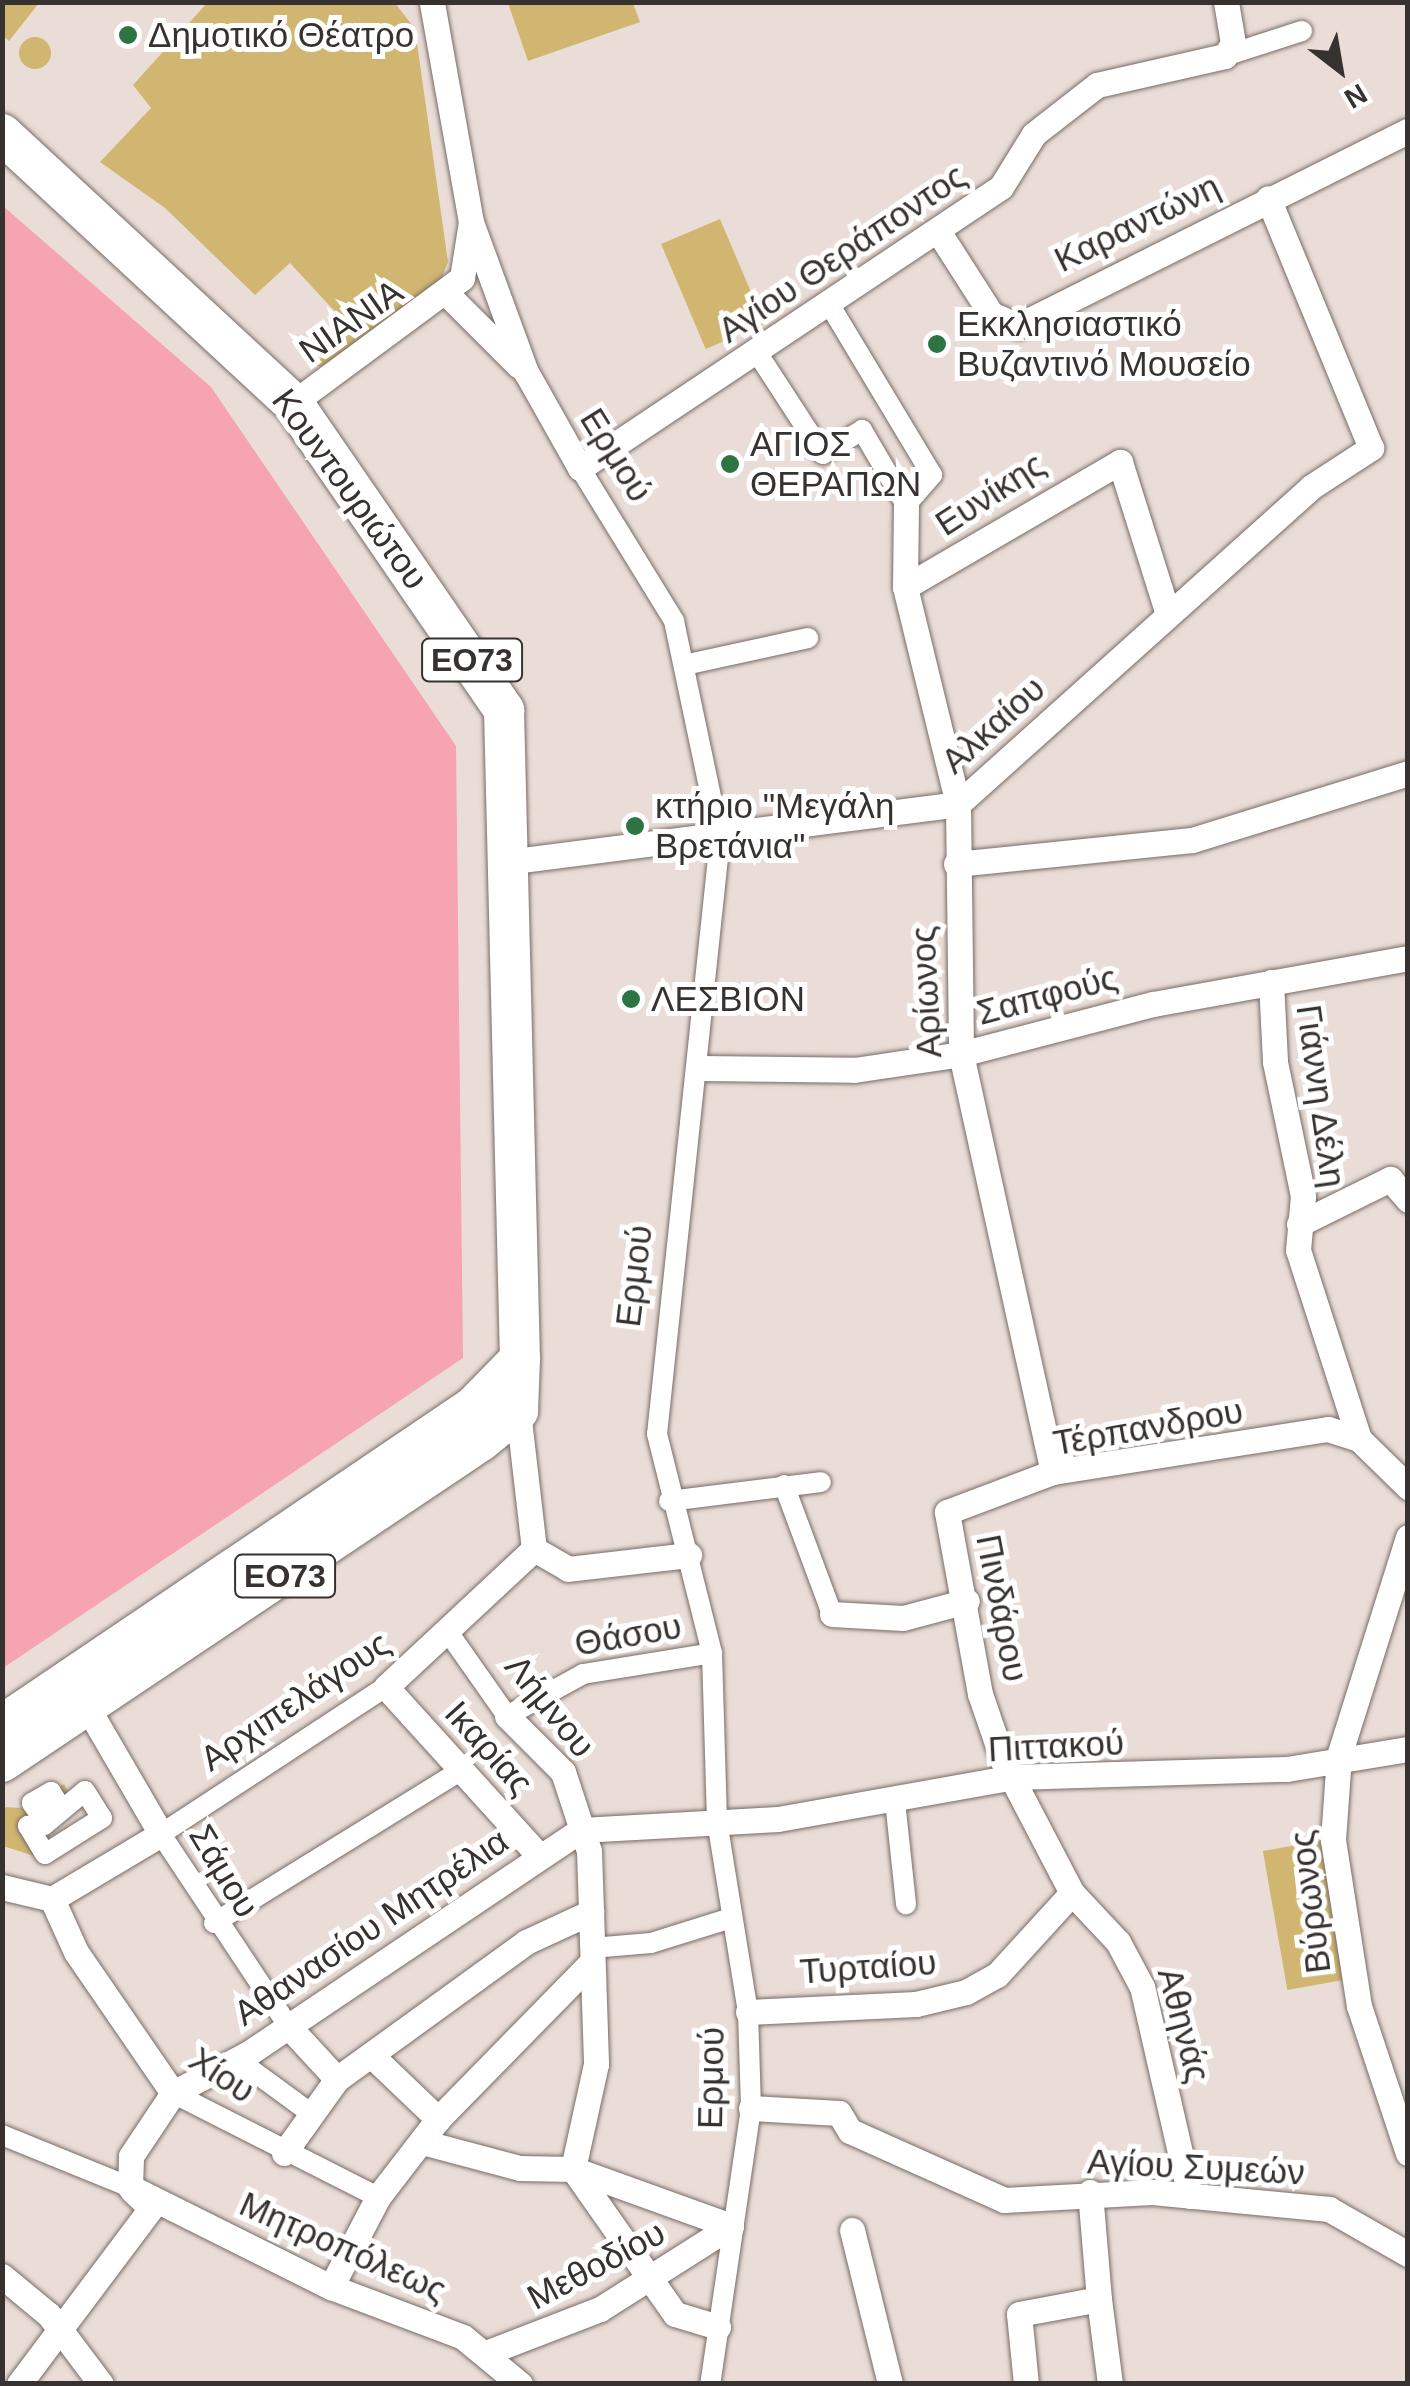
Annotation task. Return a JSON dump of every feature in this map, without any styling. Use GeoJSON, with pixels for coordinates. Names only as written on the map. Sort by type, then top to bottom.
{"type":"FeatureCollection","features":[{"type":"Feature","properties":{"kind":"main road","name":"Κουντουριώτου"},"geometry":{"type":"LineString","coordinates":[[2,134],[293,403],[500,700],[514,861],[518,1412]]}},
{"type":"Feature","properties":{"kind":"main road","name":"ΕΟ73"},"geometry":{"type":"LineString","coordinates":[[2,1762],[80,1694],[474,1407],[520,1360]]}},
{"type":"Feature","properties":{"kind":"main road","name":"ΕΟ73"},"geometry":{"type":"LineString","coordinates":[[2,1725],[80,1694],[518,1412]]}},
{"type":"Feature","properties":{"kind":"street"},"geometry":{"type":"LineString","coordinates":[[1226,2],[1229,49],[1302,30]]}},
{"type":"Feature","properties":{"kind":"street"},"geometry":{"type":"LineString","coordinates":[[429,6],[471,222],[467,264],[448,296],[526,372]]}},
{"type":"Feature","properties":{"kind":"street","name":"Αγίου Θεράποντος"},"geometry":{"type":"LineString","coordinates":[[580,468],[758,354],[1001,186],[1034,134],[1097,85],[1229,49]]}},
{"type":"Feature","properties":{"kind":"street","name":"Καραντώνη"},"geometry":{"type":"LineString","coordinates":[[938,231],[991,314],[1018,326],[1268,198],[1406,135]]}},
{"type":"Feature","properties":{"kind":"street","name":"Αλκαίου"},"geometry":{"type":"LineString","coordinates":[[514,861],[720,839],[958,804],[1312,487],[1370,448],[1268,198]]}},
{"type":"Feature","properties":{"kind":"street","name":"Ερμού"},"geometry":{"type":"LineString","coordinates":[[471,222],[526,372],[580,468],[661,590],[689,664],[720,839],[701,1068],[658,1389],[669,1501],[689,1555],[712,1653],[717,1822],[728,1919],[748,2012],[751,2108],[710,2384]]}},
{"type":"Feature","properties":{"kind":"street","name":"NIANIA"},"geometry":{"type":"LineString","coordinates":[[293,403],[448,296]]}},
{"type":"Feature","properties":{"kind":"street"},"geometry":{"type":"LineString","coordinates":[[758,354],[823,454],[862,430],[906,506],[932,475],[830,305]]}},
{"type":"Feature","properties":{"kind":"street","name":"Ευνίκης"},"geometry":{"type":"LineString","coordinates":[[905,586],[1114,462],[1130,482],[1168,614]]}},
{"type":"Feature","properties":{"kind":"street","name":"Αρίωνος"},"geometry":{"type":"LineString","coordinates":[[906,506],[905,586],[958,804],[961,1054],[1053,1472]]}},
{"type":"Feature","properties":{"kind":"street"},"geometry":{"type":"LineString","coordinates":[[689,664],[808,638]]}},
{"type":"Feature","properties":{"kind":"street"},"geometry":{"type":"LineString","coordinates":[[956,864],[1192,840],[1408,774]]}},
{"type":"Feature","properties":{"kind":"street","name":"Σαπφούς"},"geometry":{"type":"LineString","coordinates":[[701,1068],[854,1070],[961,1054],[1270,982],[1408,958]]}},
{"type":"Feature","properties":{"kind":"street","name":"Γιάννη Δέλη"},"geometry":{"type":"LineString","coordinates":[[1270,982],[1275,1062],[1301,1178],[1298,1250],[1359,1439],[1408,1487]]}},
{"type":"Feature","properties":{"kind":"street"},"geometry":{"type":"LineString","coordinates":[[1299,1224],[1399,1174],[1408,1200]]}},
{"type":"Feature","properties":{"kind":"street"},"geometry":{"type":"LineString","coordinates":[[518,1412],[534,1549],[568,1570],[689,1555]]}},
{"type":"Feature","properties":{"kind":"street","name":"Τέρπανδρου"},"geometry":{"type":"LineString","coordinates":[[949,1507],[1053,1472],[1328,1429],[1359,1439]]}},
{"type":"Feature","properties":{"kind":"street"},"geometry":{"type":"LineString","coordinates":[[669,1501],[821,1482]]}},
{"type":"Feature","properties":{"kind":"street"},"geometry":{"type":"LineString","coordinates":[[784,1485],[832,1614],[903,1618],[967,1601]]}},
{"type":"Feature","properties":{"kind":"street","name":"Πινδάρου"},"geometry":{"type":"LineString","coordinates":[[949,1507],[980,1694],[1013,1778],[1072,1893]]}},
{"type":"Feature","properties":{"kind":"street","name":"Βύρωνος"},"geometry":{"type":"LineString","coordinates":[[1408,1537],[1339,1756],[1332,1840],[1348,1943],[1408,2153]]}},
{"type":"Feature","properties":{"kind":"street","name":"Αρχιπελάγους"},"geometry":{"type":"LineString","coordinates":[[52,1899],[161,1834],[386,1687],[534,1549]]}},
{"type":"Feature","properties":{"kind":"street","name":"Λήμνου"},"geometry":{"type":"LineString","coordinates":[[448,1632],[507,1716],[562,1772],[581,1830],[591,1912],[596,2075],[573,2169]]}},
{"type":"Feature","properties":{"kind":"street","name":"Θάσου"},"geometry":{"type":"LineString","coordinates":[[507,1716],[583,1674],[712,1653]]}},
{"type":"Feature","properties":{"kind":"street","name":"Ικαρίας"},"geometry":{"type":"LineString","coordinates":[[386,1687],[539,1856]]}},
{"type":"Feature","properties":{"kind":"street","name":"Σάμου"},"geometry":{"type":"LineString","coordinates":[[80,1694],[214,1923],[289,2027],[337,2079]]}},
{"type":"Feature","properties":{"kind":"street","name":"Πιττακού"},"geometry":{"type":"LineString","coordinates":[[717,1822],[895,1801],[1013,1778],[1287,1769],[1339,1756],[1408,1750]]}},
{"type":"Feature","properties":{"kind":"street"},"geometry":{"type":"LineString","coordinates":[[214,1923],[462,1770]]}},
{"type":"Feature","properties":{"kind":"street"},"geometry":{"type":"LineString","coordinates":[[895,1801],[906,1904]]}},
{"type":"Feature","properties":{"kind":"street","name":"Αθανασίου Μητρέλια"},"geometry":{"type":"LineString","coordinates":[[172,2093],[238,2060],[581,1830],[717,1822]]}},
{"type":"Feature","properties":{"kind":"street"},"geometry":{"type":"LineString","coordinates":[[2,1887],[52,1899]]}},
{"type":"Feature","properties":{"kind":"street","name":"Τυρταίου"},"geometry":{"type":"LineString","coordinates":[[748,2012],[916,2004],[966,1992],[997,1975],[1072,1893]]}},
{"type":"Feature","properties":{"kind":"street","name":"Αθηνάς"},"geometry":{"type":"LineString","coordinates":[[1072,1893],[1118,1942],[1142,1987],[1190,2196]]}},
{"type":"Feature","properties":{"kind":"street","name":"Χίου"},"geometry":{"type":"LineString","coordinates":[[52,1899],[76,1952],[172,2093],[284,2153],[378,2196]]}},
{"type":"Feature","properties":{"kind":"street"},"geometry":{"type":"LineString","coordinates":[[284,2153],[309,2112],[337,2079],[526,1942],[591,1912]]}},
{"type":"Feature","properties":{"kind":"street"},"geometry":{"type":"LineString","coordinates":[[331,2287],[378,2196],[438,2119],[590,1957],[728,1919]]}},
{"type":"Feature","properties":{"kind":"street"},"geometry":{"type":"LineString","coordinates":[[371,2056],[438,2119]]}},
{"type":"Feature","properties":{"kind":"street"},"geometry":{"type":"LineString","coordinates":[[238,2060],[309,2112]]}},
{"type":"Feature","properties":{"kind":"street"},"geometry":{"type":"LineString","coordinates":[[130,2187],[131,2156],[172,2093]]}},
{"type":"Feature","properties":{"kind":"street","name":"Αγίου Συμεών"},"geometry":{"type":"LineString","coordinates":[[751,2108],[839,2113],[850,2131],[1004,2200],[1090,2192],[1190,2196],[1342,2211],[1408,2254]]}},
{"type":"Feature","properties":{"kind":"street"},"geometry":{"type":"LineString","coordinates":[[2,2135],[130,2187],[150,2208],[56,2328],[19,2384]]}},
{"type":"Feature","properties":{"kind":"street"},"geometry":{"type":"LineString","coordinates":[[422,2142],[520,2168],[573,2169],[731,2226]]}},
{"type":"Feature","properties":{"kind":"street"},"geometry":{"type":"LineString","coordinates":[[573,2169],[648,2282],[679,2317],[718,2327]]}},
{"type":"Feature","properties":{"kind":"street","name":"Μητροπόλεως"},"geometry":{"type":"LineString","coordinates":[[130,2187],[331,2287],[486,2353],[520,2384]]}},
{"type":"Feature","properties":{"kind":"street"},"geometry":{"type":"LineString","coordinates":[[1090,2192],[1110,2384]]}},
{"type":"Feature","properties":{"kind":"street","name":"Μεθοδίου"},"geometry":{"type":"LineString","coordinates":[[486,2353],[648,2282],[731,2226]]}},
{"type":"Feature","properties":{"kind":"street"},"geometry":{"type":"LineString","coordinates":[[852,2230],[890,2384]]}},
{"type":"Feature","properties":{"kind":"street"},"geometry":{"type":"LineString","coordinates":[[2,2276],[56,2328],[101,2384]]}},
{"type":"Feature","properties":{"kind":"street"},"geometry":{"type":"LineString","coordinates":[[1026,2384],[1019,2314],[1100,2298]]}},
{"type":"Feature","properties":{"kind":"shaded area"},"geometry":{"type":"Polygon","coordinates":[[[2,3],[39,3],[9,41],[3,36],[2,3]]]}},
{"type":"Feature","properties":{"kind":"shaded area"},"geometry":{"type":"Polygon","coordinates":[[[207,3],[395,3],[415,29],[448,262],[438,287],[322,366],[312,366],[352,330],[290,263],[255,295],[165,208],[100,162],[151,108],[133,85],[207,3]]]}},
{"type":"Feature","properties":{"kind":"shaded area"},"geometry":{"type":"Polygon","coordinates":[[[508,3],[633,3],[640,22],[528,61],[508,3]]]}},
{"type":"Feature","properties":{"kind":"shaded area"},"geometry":{"type":"Polygon","coordinates":[[[35,37],[46,42],[51,53],[46,64],[35,69],[24,64],[19,53],[24,42],[35,37]]]}},
{"type":"Feature","properties":{"kind":"shaded area"},"geometry":{"type":"Polygon","coordinates":[[[3,206],[211,387],[456,746],[463,1358],[3,1668],[3,206]]]}},
{"type":"Feature","properties":{"kind":"shaded area"},"geometry":{"type":"Polygon","coordinates":[[[720,219],[765,324],[706,349],[661,244],[720,219]]]}},
{"type":"Feature","properties":{"kind":"shaded area"},"geometry":{"type":"Polygon","coordinates":[[[64,1784],[70,1794],[86,1784],[111,1824],[86,1839],[102,1819],[85,1791],[40,1818],[50,1861],[3,1846],[3,1807],[24,1808],[64,1784]]]}},
{"type":"Feature","properties":{"kind":"shaded area"},"geometry":{"type":"Polygon","coordinates":[[[1320,1841],[1344,1980],[1287,1990],[1263,1851],[1320,1841]]]}},
{"type":"Feature","properties":{"kind":"place","name":"Δημοτικό Θέατρο"},"geometry":{"type":"Point","coordinates":[128,35]}},
{"type":"Feature","properties":{"kind":"place","name":"Εκκλησιαστικό Βυζαντινό Μουσείο"},"geometry":{"type":"Point","coordinates":[937,344]}},
{"type":"Feature","properties":{"kind":"place","name":"ΑΓΙΟΣ ΘΕΡΑΠΩΝ"},"geometry":{"type":"Point","coordinates":[730,464]}},
{"type":"Feature","properties":{"kind":"place","name":"κτήριο \"Μεγάλη Βρετάνια\""},"geometry":{"type":"Point","coordinates":[635,826]}},
{"type":"Feature","properties":{"kind":"place","name":"ΛΕΣΒΙΟΝ"},"geometry":{"type":"Point","coordinates":[631,999]}}]}
